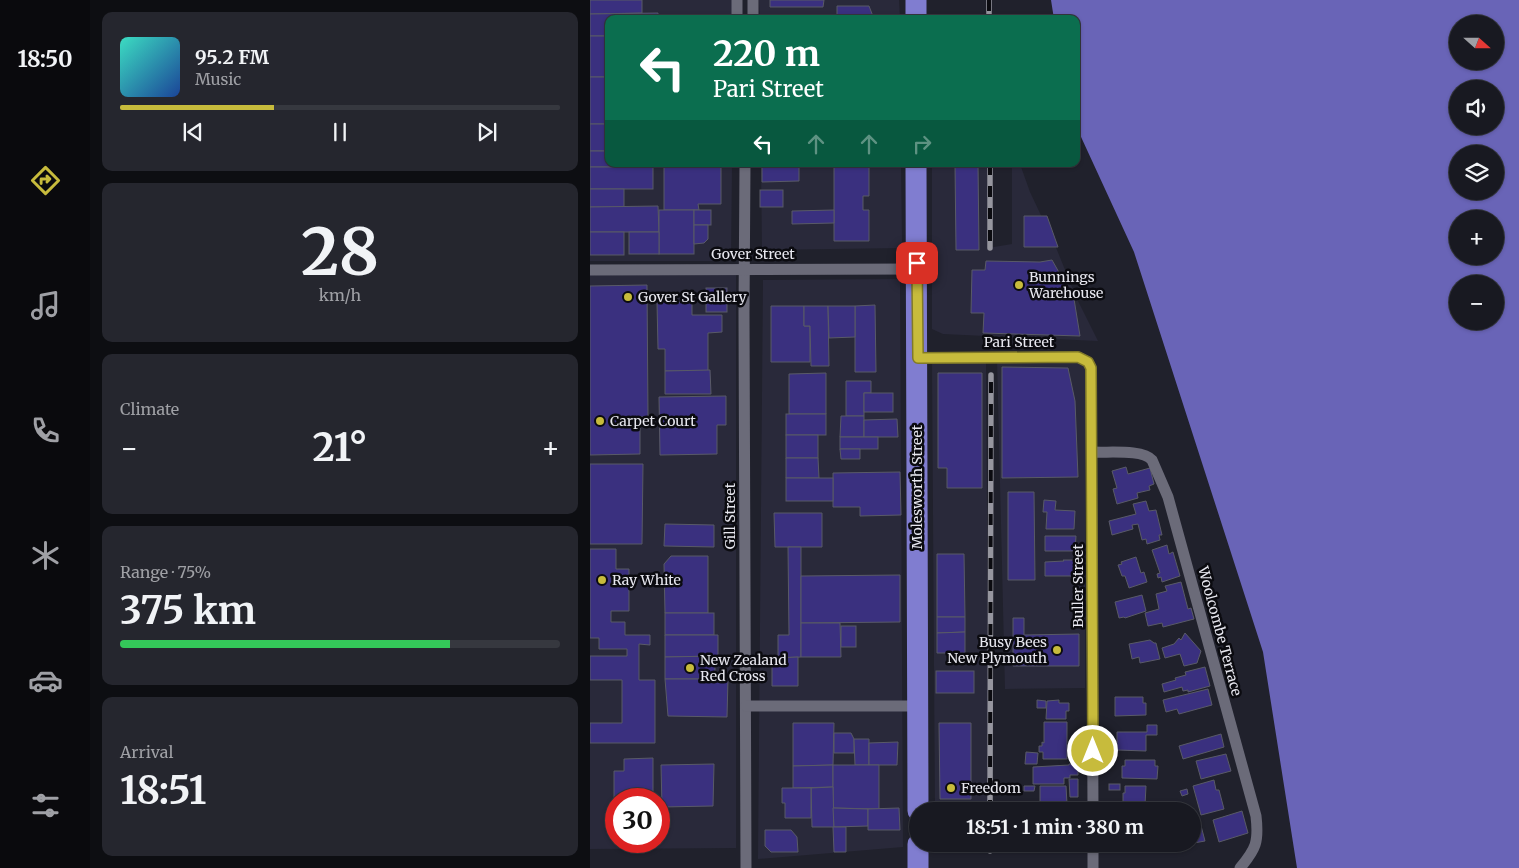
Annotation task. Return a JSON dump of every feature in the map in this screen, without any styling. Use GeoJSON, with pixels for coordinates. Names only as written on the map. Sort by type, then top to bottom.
{"type":"FeatureCollection","features":[{"type":"Feature","properties":{"kind":"highway"},"geometry":{"type":"LineString","coordinates":[[916,0],[916,15]]}},
{"type":"Feature","properties":{"kind":"highway","name":"Molesworth Street"},"geometry":{"type":"LineString","coordinates":[[916,167],[918,802]]}},
{"type":"Feature","properties":{"kind":"highway"},"geometry":{"type":"LineString","coordinates":[[918,852],[918,868]]}},
{"type":"Feature","properties":{"kind":"street"},"geometry":{"type":"LineString","coordinates":[[737,0],[737,15]]}},
{"type":"Feature","properties":{"kind":"street"},"geometry":{"type":"LineString","coordinates":[[753,0],[753,15]]}},
{"type":"Feature","properties":{"kind":"street","name":"Gill Street"},"geometry":{"type":"LineString","coordinates":[[745,167],[746,868]]}},
{"type":"Feature","properties":{"kind":"street","name":"Gover Street"},"geometry":{"type":"LineString","coordinates":[[590,270],[916,269]]}},
{"type":"Feature","properties":{"kind":"street","name":"Pari Street"},"geometry":{"type":"LineString","coordinates":[[918,358],[1078,357],[1088,362]]}},
{"type":"Feature","properties":{"kind":"street","name":"Buller Street"},"geometry":{"type":"LineString","coordinates":[[1088,362],[1091,368],[1092,380],[1093,452],[1093,802]]}},
{"type":"Feature","properties":{"kind":"street","name":"Woolcombe Terrace"},"geometry":{"type":"LineString","coordinates":[[1093,452],[1148,455],[1168,497],[1256,816],[1258,833],[1256,845],[1240,868]]}},
{"type":"Feature","properties":{"kind":"street"},"geometry":{"type":"LineString","coordinates":[[746,706],[917,706]]}},
{"type":"Feature","properties":{"kind":"street"},"geometry":{"type":"LineString","coordinates":[[1093,852],[1093,868]]}},
{"type":"Feature","properties":{"kind":"shaded area"},"geometry":{"type":"Polygon","coordinates":[[[590,0],[732,0],[732,15],[605,15],[605,167],[732,167],[731,261],[590,261],[590,0]]]}},
{"type":"Feature","properties":{"kind":"shaded area"},"geometry":{"type":"Polygon","coordinates":[[[759,0],[899,0],[900,15],[760,15],[759,0]]]}},
{"type":"Feature","properties":{"kind":"shaded area"},"geometry":{"type":"Polygon","coordinates":[[[1051,0],[1519,0],[1519,868],[1297,868],[1263,652],[1134,252],[1080,135],[1080,15],[1053,15],[1051,0]]]}},
{"type":"Feature","properties":{"kind":"shaded area"},"geometry":{"type":"Polygon","coordinates":[[[761,167],[901,167],[902,248],[762,250],[761,167]]]}},
{"type":"Feature","properties":{"kind":"shaded area"},"geometry":{"type":"Polygon","coordinates":[[[932,167],[987,167],[988,248],[1012,244],[1012,167],[1021,167],[1030,192],[1055,245],[1076,297],[1098,341],[943,334],[932,329],[932,167]]]}},
{"type":"Feature","properties":{"kind":"shaded area"},"geometry":{"type":"Polygon","coordinates":[[[590,273],[736,273],[736,848],[670,848],[670,788],[605,788],[605,849],[590,849],[590,273]]]}},
{"type":"Feature","properties":{"kind":"shaded area"},"geometry":{"type":"Polygon","coordinates":[[[900,279],[903,847],[758,859],[763,280],[900,279]]]}},
{"type":"Feature","properties":{"kind":"shaded area"},"geometry":{"type":"Polygon","coordinates":[[[997,357],[1071,359],[1085,366],[1085,688],[1005,689],[997,357]]]}},
{"type":"Feature","properties":{"kind":"shaded area"},"geometry":{"type":"Polygon","coordinates":[[[932,360],[986,360],[989,802],[935,802],[932,360]]]}},
{"type":"Feature","properties":{"kind":"building"},"geometry":{"type":"Polygon","coordinates":[[[590,0],[642,0],[642,13],[590,14],[590,0]]]}},
{"type":"Feature","properties":{"kind":"building"},"geometry":{"type":"Polygon","coordinates":[[[770,0],[824,0],[823,7],[770,7],[770,0]]]}},
{"type":"Feature","properties":{"kind":"building"},"geometry":{"type":"Polygon","coordinates":[[[837,6],[869,6],[872,15],[837,15],[837,6]]]}},
{"type":"Feature","properties":{"kind":"building"},"geometry":{"type":"Polygon","coordinates":[[[658,13],[658,15],[605,15],[605,36],[590,36],[590,14],[658,13]]]}},
{"type":"Feature","properties":{"kind":"building"},"geometry":{"type":"Polygon","coordinates":[[[590,36],[605,36],[605,77],[590,77],[590,36]]]}},
{"type":"Feature","properties":{"kind":"building"},"geometry":{"type":"Polygon","coordinates":[[[590,77],[605,77],[605,124],[590,124],[590,77]]]}},
{"type":"Feature","properties":{"kind":"building"},"geometry":{"type":"Polygon","coordinates":[[[590,124],[605,124],[605,151],[590,151],[590,124]]]}},
{"type":"Feature","properties":{"kind":"building"},"geometry":{"type":"Polygon","coordinates":[[[590,151],[605,151],[605,167],[590,167],[590,151]]]}},
{"type":"Feature","properties":{"kind":"building"},"geometry":{"type":"Polygon","coordinates":[[[590,167],[653,167],[653,189],[590,189],[590,167]]]}},
{"type":"Feature","properties":{"kind":"building"},"geometry":{"type":"Polygon","coordinates":[[[664,167],[721,167],[721,204],[698,204],[699,210],[664,210],[664,167]]]}},
{"type":"Feature","properties":{"kind":"building"},"geometry":{"type":"Polygon","coordinates":[[[762,167],[799,167],[799,181],[762,182],[762,167]]]}},
{"type":"Feature","properties":{"kind":"building"},"geometry":{"type":"Polygon","coordinates":[[[834,167],[869,167],[869,196],[863,196],[863,210],[869,210],[869,241],[834,241],[834,167]]]}},
{"type":"Feature","properties":{"kind":"building"},"geometry":{"type":"Polygon","coordinates":[[[955,167],[978,167],[979,250],[956,250],[955,167]]]}},
{"type":"Feature","properties":{"kind":"building"},"geometry":{"type":"Polygon","coordinates":[[[590,189],[624,189],[624,207],[590,207],[590,189]]]}},
{"type":"Feature","properties":{"kind":"building"},"geometry":{"type":"Polygon","coordinates":[[[760,190],[783,190],[783,207],[760,207],[760,190]]]}},
{"type":"Feature","properties":{"kind":"building"},"geometry":{"type":"Polygon","coordinates":[[[658,206],[659,232],[590,232],[590,207],[658,206]]]}},
{"type":"Feature","properties":{"kind":"building"},"geometry":{"type":"Polygon","coordinates":[[[659,210],[694,210],[694,254],[659,254],[659,210]]]}},
{"type":"Feature","properties":{"kind":"building"},"geometry":{"type":"Polygon","coordinates":[[[694,210],[711,210],[711,225],[694,225],[694,210]]]}},
{"type":"Feature","properties":{"kind":"building"},"geometry":{"type":"Polygon","coordinates":[[[834,210],[834,223],[792,224],[792,211],[834,210]]]}},
{"type":"Feature","properties":{"kind":"building"},"geometry":{"type":"Polygon","coordinates":[[[1024,216],[1047,216],[1058,247],[1024,247],[1024,216]]]}},
{"type":"Feature","properties":{"kind":"building"},"geometry":{"type":"Polygon","coordinates":[[[694,225],[708,225],[708,239],[704,243],[694,244],[694,225]]]}},
{"type":"Feature","properties":{"kind":"building"},"geometry":{"type":"Polygon","coordinates":[[[590,232],[624,232],[624,255],[590,255],[590,232]]]}},
{"type":"Feature","properties":{"kind":"building"},"geometry":{"type":"Polygon","coordinates":[[[629,232],[659,232],[659,254],[629,254],[629,232]]]}},
{"type":"Feature","properties":{"kind":"building","name":"Bunnings Warehouse"},"geometry":{"type":"Polygon","coordinates":[[[1052,260],[1074,299],[1080,336],[983,333],[984,313],[971,313],[972,270],[985,270],[986,261],[1040,262],[1052,260]]]}},
{"type":"Feature","properties":{"kind":"building"},"geometry":{"type":"Polygon","coordinates":[[[647,285],[648,417],[640,417],[640,454],[590,455],[590,286],[647,285]]]}},
{"type":"Feature","properties":{"kind":"building"},"geometry":{"type":"Polygon","coordinates":[[[706,288],[727,288],[727,312],[706,312],[706,288]]]}},
{"type":"Feature","properties":{"kind":"building"},"geometry":{"type":"Polygon","coordinates":[[[657,302],[692,302],[692,315],[722,315],[722,332],[708,333],[708,371],[665,371],[665,349],[658,349],[657,302]]]}},
{"type":"Feature","properties":{"kind":"building"},"geometry":{"type":"Polygon","coordinates":[[[875,305],[876,372],[855,372],[855,306],[875,305]]]}},
{"type":"Feature","properties":{"kind":"building"},"geometry":{"type":"Polygon","coordinates":[[[771,306],[804,306],[804,326],[810,326],[810,362],[771,362],[771,306]]]}},
{"type":"Feature","properties":{"kind":"building"},"geometry":{"type":"Polygon","coordinates":[[[804,306],[828,306],[829,366],[811,366],[810,326],[804,326],[804,306]]]}},
{"type":"Feature","properties":{"kind":"building"},"geometry":{"type":"Polygon","coordinates":[[[828,306],[855,306],[855,337],[829,338],[828,306]]]}},
{"type":"Feature","properties":{"kind":"building"},"geometry":{"type":"Polygon","coordinates":[[[1002,367],[1068,368],[1075,401],[1078,477],[1002,478],[1002,367]]]}},
{"type":"Feature","properties":{"kind":"building"},"geometry":{"type":"Polygon","coordinates":[[[710,370],[711,394],[665,394],[665,371],[710,370]]]}},
{"type":"Feature","properties":{"kind":"building"},"geometry":{"type":"Polygon","coordinates":[[[826,373],[826,414],[789,414],[789,374],[826,373]]]}},
{"type":"Feature","properties":{"kind":"building"},"geometry":{"type":"Polygon","coordinates":[[[938,373],[982,373],[982,488],[947,488],[947,468],[938,468],[938,373]]]}},
{"type":"Feature","properties":{"kind":"building"},"geometry":{"type":"Polygon","coordinates":[[[846,381],[871,381],[871,393],[864,393],[864,416],[846,416],[846,381]]]}},
{"type":"Feature","properties":{"kind":"building"},"geometry":{"type":"Polygon","coordinates":[[[864,393],[893,393],[893,412],[864,412],[864,393]]]}},
{"type":"Feature","properties":{"kind":"building"},"geometry":{"type":"Polygon","coordinates":[[[726,396],[726,425],[717,425],[717,454],[660,455],[659,397],[726,396]]]}},
{"type":"Feature","properties":{"kind":"building"},"geometry":{"type":"Polygon","coordinates":[[[786,414],[826,414],[826,435],[786,435],[786,414]]]}},
{"type":"Feature","properties":{"kind":"building"},"geometry":{"type":"Polygon","coordinates":[[[841,416],[864,416],[864,437],[840,437],[841,416]]]}},
{"type":"Feature","properties":{"kind":"building"},"geometry":{"type":"Polygon","coordinates":[[[897,419],[898,437],[864,437],[864,420],[897,419]]]}},
{"type":"Feature","properties":{"kind":"building"},"geometry":{"type":"Polygon","coordinates":[[[786,435],[818,435],[818,458],[786,458],[786,435]]]}},
{"type":"Feature","properties":{"kind":"building"},"geometry":{"type":"Polygon","coordinates":[[[840,437],[878,437],[878,449],[840,449],[840,437]]]}},
{"type":"Feature","properties":{"kind":"building"},"geometry":{"type":"Polygon","coordinates":[[[840,449],[860,449],[860,459],[841,459],[840,449]]]}},
{"type":"Feature","properties":{"kind":"building"},"geometry":{"type":"Polygon","coordinates":[[[786,458],[818,458],[819,478],[786,478],[786,458]]]}},
{"type":"Feature","properties":{"kind":"building"},"geometry":{"type":"Polygon","coordinates":[[[590,464],[643,464],[642,544],[590,544],[590,464]]]}},
{"type":"Feature","properties":{"kind":"building"},"geometry":{"type":"Polygon","coordinates":[[[1126,467],[1128,474],[1150,468],[1154,484],[1149,486],[1150,490],[1137,493],[1138,498],[1117,504],[1113,489],[1117,488],[1112,471],[1126,467]]]}},
{"type":"Feature","properties":{"kind":"building"},"geometry":{"type":"Polygon","coordinates":[[[900,472],[901,515],[860,516],[860,507],[833,507],[833,473],[900,472]]]}},
{"type":"Feature","properties":{"kind":"building"},"geometry":{"type":"Polygon","coordinates":[[[786,478],[833,478],[833,501],[786,501],[786,478]]]}},
{"type":"Feature","properties":{"kind":"building"},"geometry":{"type":"Polygon","coordinates":[[[1008,492],[1034,492],[1035,580],[1008,580],[1008,492]]]}},
{"type":"Feature","properties":{"kind":"building"},"geometry":{"type":"Polygon","coordinates":[[[1044,500],[1056,501],[1055,510],[1075,511],[1074,529],[1046,529],[1047,512],[1043,512],[1044,500]]]}},
{"type":"Feature","properties":{"kind":"building"},"geometry":{"type":"Polygon","coordinates":[[[1146,501],[1149,511],[1156,510],[1162,535],[1159,535],[1160,540],[1147,544],[1146,539],[1142,540],[1138,524],[1132,525],[1133,529],[1112,535],[1109,521],[1136,514],[1133,504],[1146,501]]]}},
{"type":"Feature","properties":{"kind":"building"},"geometry":{"type":"Polygon","coordinates":[[[774,513],[822,513],[822,547],[775,547],[774,513]]]}},
{"type":"Feature","properties":{"kind":"building"},"geometry":{"type":"Polygon","coordinates":[[[665,524],[714,525],[714,547],[664,546],[665,524]]]}},
{"type":"Feature","properties":{"kind":"building"},"geometry":{"type":"Polygon","coordinates":[[[1045,536],[1076,536],[1075,551],[1045,551],[1045,536]]]}},
{"type":"Feature","properties":{"kind":"building"},"geometry":{"type":"Polygon","coordinates":[[[1167,545],[1169,554],[1173,552],[1180,576],[1162,582],[1161,577],[1158,578],[1157,574],[1160,573],[1152,550],[1167,545]]]}},
{"type":"Feature","properties":{"kind":"building"},"geometry":{"type":"Polygon","coordinates":[[[788,547],[801,547],[801,657],[778,658],[778,635],[789,635],[788,547]]]}},
{"type":"Feature","properties":{"kind":"building"},"geometry":{"type":"Polygon","coordinates":[[[590,549],[616,549],[616,569],[629,569],[629,611],[611,611],[611,622],[625,622],[625,635],[650,635],[650,645],[639,644],[639,680],[655,680],[655,743],[590,743],[590,723],[622,723],[622,680],[590,680],[590,656],[627,656],[627,649],[599,649],[599,638],[590,638],[590,549]]]}},
{"type":"Feature","properties":{"kind":"building"},"geometry":{"type":"Polygon","coordinates":[[[937,554],[964,554],[965,617],[937,617],[937,554]]]}},
{"type":"Feature","properties":{"kind":"building"},"geometry":{"type":"Polygon","coordinates":[[[671,556],[708,556],[708,613],[665,613],[664,564],[671,556]]]}},
{"type":"Feature","properties":{"kind":"building"},"geometry":{"type":"Polygon","coordinates":[[[1136,557],[1141,573],[1144,572],[1147,582],[1129,588],[1125,576],[1122,576],[1118,565],[1122,564],[1121,562],[1136,557]]]}},
{"type":"Feature","properties":{"kind":"building"},"geometry":{"type":"Polygon","coordinates":[[[1076,560],[1076,576],[1045,576],[1045,562],[1076,560]]]}},
{"type":"Feature","properties":{"kind":"building"},"geometry":{"type":"Polygon","coordinates":[[[900,575],[900,622],[801,623],[801,576],[900,575]]]}},
{"type":"Feature","properties":{"kind":"building"},"geometry":{"type":"Polygon","coordinates":[[[1181,582],[1188,609],[1191,608],[1194,619],[1163,627],[1162,623],[1148,626],[1145,613],[1159,609],[1156,594],[1167,591],[1165,586],[1181,582]]]}},
{"type":"Feature","properties":{"kind":"building"},"geometry":{"type":"Polygon","coordinates":[[[1142,595],[1146,611],[1125,618],[1119,618],[1115,602],[1142,595]]]}},
{"type":"Feature","properties":{"kind":"building"},"geometry":{"type":"Polygon","coordinates":[[[665,613],[714,613],[714,635],[665,635],[665,613]]]}},
{"type":"Feature","properties":{"kind":"building"},"geometry":{"type":"Polygon","coordinates":[[[937,617],[965,617],[965,632],[937,633],[937,617]]]}},
{"type":"Feature","properties":{"kind":"building"},"geometry":{"type":"Polygon","coordinates":[[[1013,618],[1024,618],[1024,635],[1079,634],[1079,666],[1013,666],[1013,618]]]}},
{"type":"Feature","properties":{"kind":"building"},"geometry":{"type":"Polygon","coordinates":[[[801,623],[840,623],[841,657],[801,657],[801,623]]]}},
{"type":"Feature","properties":{"kind":"building"},"geometry":{"type":"Polygon","coordinates":[[[841,626],[856,626],[856,647],[841,647],[841,626]]]}},
{"type":"Feature","properties":{"kind":"building"},"geometry":{"type":"Polygon","coordinates":[[[965,632],[965,653],[937,653],[937,633],[965,632]]]}},
{"type":"Feature","properties":{"kind":"building"},"geometry":{"type":"Polygon","coordinates":[[[1185,633],[1201,651],[1197,663],[1184,666],[1180,654],[1165,658],[1162,648],[1174,644],[1179,638],[1181,640],[1185,633]]]}},
{"type":"Feature","properties":{"kind":"building"},"geometry":{"type":"Polygon","coordinates":[[[665,635],[718,635],[718,656],[665,657],[665,635]]]}},
{"type":"Feature","properties":{"kind":"building"},"geometry":{"type":"Polygon","coordinates":[[[1150,640],[1156,643],[1160,659],[1140,663],[1139,657],[1132,659],[1129,644],[1150,640]]]}},
{"type":"Feature","properties":{"kind":"building","name":"New Zealand Red Cross"},"geometry":{"type":"Polygon","coordinates":[[[715,656],[715,679],[665,679],[665,657],[715,656]]]}},
{"type":"Feature","properties":{"kind":"building"},"geometry":{"type":"Polygon","coordinates":[[[798,657],[798,686],[772,686],[772,658],[798,657]]]}},
{"type":"Feature","properties":{"kind":"building"},"geometry":{"type":"Polygon","coordinates":[[[1205,667],[1210,686],[1188,692],[1188,690],[1183,691],[1182,687],[1164,692],[1162,684],[1186,675],[1185,672],[1205,667]]]}},
{"type":"Feature","properties":{"kind":"building"},"geometry":{"type":"Polygon","coordinates":[[[936,671],[974,671],[974,693],[936,693],[936,671]]]}},
{"type":"Feature","properties":{"kind":"building"},"geometry":{"type":"Polygon","coordinates":[[[665,679],[728,679],[727,717],[668,716],[665,679]]]}},
{"type":"Feature","properties":{"kind":"building"},"geometry":{"type":"Polygon","coordinates":[[[1208,689],[1212,705],[1179,714],[1177,709],[1166,712],[1163,700],[1208,689]]]}},
{"type":"Feature","properties":{"kind":"building"},"geometry":{"type":"Polygon","coordinates":[[[1115,697],[1143,697],[1143,703],[1146,703],[1146,715],[1115,716],[1115,697]]]}},
{"type":"Feature","properties":{"kind":"building"},"geometry":{"type":"Polygon","coordinates":[[[1037,700],[1046,701],[1046,708],[1037,708],[1037,700]]]}},
{"type":"Feature","properties":{"kind":"building"},"geometry":{"type":"Polygon","coordinates":[[[1059,700],[1059,703],[1069,703],[1066,719],[1046,719],[1047,701],[1059,700]]]}},
{"type":"Feature","properties":{"kind":"building"},"geometry":{"type":"Polygon","coordinates":[[[1044,722],[1067,722],[1067,759],[1043,759],[1043,752],[1039,752],[1039,746],[1042,746],[1042,742],[1044,743],[1044,722]]]}},
{"type":"Feature","properties":{"kind":"building"},"geometry":{"type":"Polygon","coordinates":[[[793,723],[834,723],[833,765],[793,766],[793,723]]]}},
{"type":"Feature","properties":{"kind":"building"},"geometry":{"type":"Polygon","coordinates":[[[939,723],[971,723],[971,799],[940,799],[939,723]]]}},
{"type":"Feature","properties":{"kind":"building"},"geometry":{"type":"Polygon","coordinates":[[[1147,725],[1157,725],[1157,735],[1146,735],[1146,751],[1117,750],[1117,732],[1147,732],[1147,725]]]}},
{"type":"Feature","properties":{"kind":"building"},"geometry":{"type":"Polygon","coordinates":[[[834,733],[851,733],[854,739],[854,753],[834,753],[834,733]]]}},
{"type":"Feature","properties":{"kind":"building"},"geometry":{"type":"Polygon","coordinates":[[[1221,734],[1224,747],[1183,759],[1179,746],[1221,734]]]}},
{"type":"Feature","properties":{"kind":"building"},"geometry":{"type":"Polygon","coordinates":[[[854,739],[869,739],[869,765],[855,765],[854,739]]]}},
{"type":"Feature","properties":{"kind":"building"},"geometry":{"type":"Polygon","coordinates":[[[898,742],[897,765],[869,765],[869,743],[898,742]]]}},
{"type":"Feature","properties":{"kind":"building"},"geometry":{"type":"Polygon","coordinates":[[[1026,752],[1038,753],[1037,764],[1025,764],[1026,752]]]}},
{"type":"Feature","properties":{"kind":"building"},"geometry":{"type":"Polygon","coordinates":[[[1226,754],[1231,771],[1201,779],[1196,761],[1226,754]]]}},
{"type":"Feature","properties":{"kind":"building"},"geometry":{"type":"Polygon","coordinates":[[[653,758],[653,788],[614,788],[614,771],[624,771],[624,759],[653,758]]]}},
{"type":"Feature","properties":{"kind":"building"},"geometry":{"type":"Polygon","coordinates":[[[1125,760],[1155,760],[1155,766],[1158,766],[1157,779],[1122,778],[1122,766],[1125,766],[1125,760]]]}},
{"type":"Feature","properties":{"kind":"building"},"geometry":{"type":"Polygon","coordinates":[[[714,764],[713,806],[670,807],[670,788],[662,788],[661,765],[714,764]]]}},
{"type":"Feature","properties":{"kind":"building"},"geometry":{"type":"Polygon","coordinates":[[[1078,764],[1078,775],[1070,775],[1070,778],[1064,778],[1064,784],[1033,784],[1033,767],[1078,764]]]}},
{"type":"Feature","properties":{"kind":"building"},"geometry":{"type":"Polygon","coordinates":[[[833,765],[833,787],[793,788],[793,766],[833,765]]]}},
{"type":"Feature","properties":{"kind":"building"},"geometry":{"type":"Polygon","coordinates":[[[833,765],[879,765],[879,809],[833,808],[833,765]]]}},
{"type":"Feature","properties":{"kind":"building"},"geometry":{"type":"Polygon","coordinates":[[[1069,779],[1078,779],[1078,797],[1070,797],[1069,779]]]}},
{"type":"Feature","properties":{"kind":"building"},"geometry":{"type":"Polygon","coordinates":[[[1214,780],[1224,809],[1201,815],[1201,802],[1197,802],[1193,786],[1214,780]]]}},
{"type":"Feature","properties":{"kind":"building"},"geometry":{"type":"Polygon","coordinates":[[[1109,784],[1120,784],[1120,790],[1109,790],[1109,784]]]}},
{"type":"Feature","properties":{"kind":"building"},"geometry":{"type":"Polygon","coordinates":[[[1024,786],[1035,786],[1034,791],[1024,791],[1024,786]]]}},
{"type":"Feature","properties":{"kind":"building"},"geometry":{"type":"Polygon","coordinates":[[[1040,786],[1066,786],[1067,802],[1040,802],[1040,786]]]}},
{"type":"Feature","properties":{"kind":"building"},"geometry":{"type":"Polygon","coordinates":[[[1125,786],[1146,786],[1145,802],[1123,802],[1123,793],[1125,793],[1125,786]]]}},
{"type":"Feature","properties":{"kind":"building"},"geometry":{"type":"Polygon","coordinates":[[[833,787],[834,827],[812,827],[811,788],[833,787]]]}},
{"type":"Feature","properties":{"kind":"building"},"geometry":{"type":"Polygon","coordinates":[[[782,788],[811,788],[811,818],[785,818],[782,788]]]}},
{"type":"Feature","properties":{"kind":"building"},"geometry":{"type":"Polygon","coordinates":[[[1187,789],[1188,794],[1182,796],[1180,791],[1187,789]]]}},
{"type":"Feature","properties":{"kind":"building"},"geometry":{"type":"Polygon","coordinates":[[[833,808],[868,809],[868,826],[834,827],[833,808]]]}},
{"type":"Feature","properties":{"kind":"building"},"geometry":{"type":"Polygon","coordinates":[[[899,808],[900,830],[868,830],[868,809],[899,808]]]}},
{"type":"Feature","properties":{"kind":"building"},"geometry":{"type":"Polygon","coordinates":[[[1242,811],[1248,833],[1219,842],[1213,820],[1242,811]]]}},
{"type":"Feature","properties":{"kind":"building"},"geometry":{"type":"Polygon","coordinates":[[[1201,826],[1205,841],[1201,842],[1201,826]]]}},
{"type":"Feature","properties":{"kind":"building"},"geometry":{"type":"Polygon","coordinates":[[[833,827],[846,827],[846,852],[834,852],[833,827]]]}},
{"type":"Feature","properties":{"kind":"building"},"geometry":{"type":"Polygon","coordinates":[[[765,830],[791,830],[797,837],[798,852],[771,852],[765,846],[765,830]]]}},
{"type":"Feature","properties":{"kind":"railway"},"geometry":{"type":"LineString","coordinates":[[989,0],[989,15]]}},
{"type":"Feature","properties":{"kind":"railway"},"geometry":{"type":"LineString","coordinates":[[990,167],[990,248]]}},
{"type":"Feature","properties":{"kind":"railway"},"geometry":{"type":"LineString","coordinates":[[990,802],[991,375]]}},
{"type":"Feature","properties":{"kind":"place","name":"Bunnings Warehouse"},"geometry":{"type":"Point","coordinates":[1019,285]}},
{"type":"Feature","properties":{"kind":"place","name":"Gover St Gallery"},"geometry":{"type":"Point","coordinates":[628,297]}},
{"type":"Feature","properties":{"kind":"place","name":"Carpet Court"},"geometry":{"type":"Point","coordinates":[600,421]}},
{"type":"Feature","properties":{"kind":"place","name":"Ray White"},"geometry":{"type":"Point","coordinates":[602,580]}},
{"type":"Feature","properties":{"kind":"place","name":"Busy Bees New Plymouth"},"geometry":{"type":"Point","coordinates":[1057,650]}},
{"type":"Feature","properties":{"kind":"place","name":"New Zealand Red Cross"},"geometry":{"type":"Point","coordinates":[690,668]}},
{"type":"Feature","properties":{"kind":"place","name":"Freedom"},"geometry":{"type":"Point","coordinates":[951,788]}},
{"type":"Feature","properties":{"kind":"route"},"geometry":{"type":"LineString","coordinates":[[917,263],[918,358],[1078,357],[1088,362],[1091,368],[1093,452],[1093,751]]}}]}
